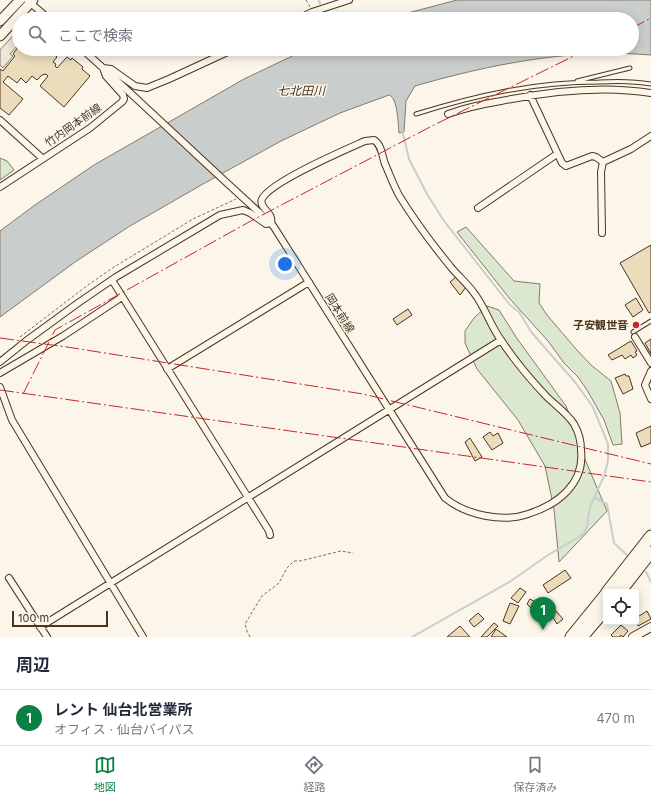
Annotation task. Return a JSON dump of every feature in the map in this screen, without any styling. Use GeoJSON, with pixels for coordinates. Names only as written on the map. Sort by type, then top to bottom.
{"type":"FeatureCollection","features":[{"type":"Feature","properties":{"kind":"highway"},"geometry":{"type":"LineString","coordinates":[[610,589],[651,536]]}},
{"type":"Feature","properties":{"kind":"highway"},"geometry":{"type":"LineString","coordinates":[[622,589],[651,552]]}},
{"type":"Feature","properties":{"kind":"highway"},"geometry":{"type":"LineString","coordinates":[[571,637],[603,598]]}},
{"type":"Feature","properties":{"kind":"highway"},"geometry":{"type":"LineString","coordinates":[[582,637],[603,612]]}},
{"type":"Feature","properties":{"kind":"main road"},"geometry":{"type":"LineString","coordinates":[[0,21],[20,0]]}},
{"type":"Feature","properties":{"kind":"main road"},"geometry":{"type":"LineString","coordinates":[[21,12],[30,1]]}},
{"type":"Feature","properties":{"kind":"main road"},"geometry":{"type":"LineString","coordinates":[[0,36],[12,22]]}},
{"type":"Feature","properties":{"kind":"street"},"geometry":{"type":"LineString","coordinates":[[312,12],[349,0]]}},
{"type":"Feature","properties":{"kind":"street"},"geometry":{"type":"LineString","coordinates":[[30,1],[42,12]]}},
{"type":"Feature","properties":{"kind":"street"},"geometry":{"type":"LineString","coordinates":[[90,56],[145,105],[273,225]]}},
{"type":"Feature","properties":{"kind":"street"},"geometry":{"type":"LineString","coordinates":[[103,68],[112,69],[136,86],[147,88],[169,80],[219,56]]}},
{"type":"Feature","properties":{"kind":"street","name":"竹内岡本前線"},"geometry":{"type":"LineString","coordinates":[[0,187],[42,158],[90,128],[122,102],[124,98],[123,95],[106,76],[103,68]]}},
{"type":"Feature","properties":{"kind":"street"},"geometry":{"type":"LineString","coordinates":[[448,114],[474,106],[530,95],[582,90],[614,90],[651,93]]}},
{"type":"Feature","properties":{"kind":"street"},"geometry":{"type":"LineString","coordinates":[[530,95],[562,163],[566,166],[592,156],[603,162]]}},
{"type":"Feature","properties":{"kind":"street"},"geometry":{"type":"LineString","coordinates":[[0,120],[42,158]]}},
{"type":"Feature","properties":{"kind":"street"},"geometry":{"type":"LineString","coordinates":[[603,162],[651,136]]}},
{"type":"Feature","properties":{"kind":"street","name":"岡本前線"},"geometry":{"type":"LineString","coordinates":[[374,140],[378,142],[385,163],[407,209],[434,246],[474,293],[501,340],[522,369],[574,424],[582,450],[579,474],[573,484],[564,495],[546,507],[524,516],[494,516],[473,512],[450,502],[441,494],[309,282],[273,225],[270,214],[261,203],[264,196],[294,175],[364,141],[374,140]]}},
{"type":"Feature","properties":{"kind":"street"},"geometry":{"type":"LineString","coordinates":[[478,208],[557,154]]}},
{"type":"Feature","properties":{"kind":"street"},"geometry":{"type":"LineString","coordinates":[[602,233],[601,172],[603,162]]}},
{"type":"Feature","properties":{"kind":"street"},"geometry":{"type":"LineString","coordinates":[[0,362],[32,337],[112,280],[220,215],[243,210],[266,224],[273,225]]}},
{"type":"Feature","properties":{"kind":"street"},"geometry":{"type":"LineString","coordinates":[[112,280],[248,497],[270,535]]}},
{"type":"Feature","properties":{"kind":"street"},"geometry":{"type":"LineString","coordinates":[[167,369],[309,282]]}},
{"type":"Feature","properties":{"kind":"street"},"geometry":{"type":"LineString","coordinates":[[0,373],[63,336],[122,297]]}},
{"type":"Feature","properties":{"kind":"street"},"geometry":{"type":"LineString","coordinates":[[634,335],[651,363]]}},
{"type":"Feature","properties":{"kind":"street"},"geometry":{"type":"LineString","coordinates":[[40,627],[501,340]]}},
{"type":"Feature","properties":{"kind":"street"},"geometry":{"type":"LineString","coordinates":[[651,371],[645,385],[651,399]]}},
{"type":"Feature","properties":{"kind":"street"},"geometry":{"type":"LineString","coordinates":[[0,387],[12,420],[143,637]]}},
{"type":"Feature","properties":{"kind":"street"},"geometry":{"type":"LineString","coordinates":[[9,578],[47,637]]}},
{"type":"Feature","properties":{"kind":"street"},"geometry":{"type":"LineString","coordinates":[[633,637],[651,626]]}},
{"type":"Feature","properties":{"kind":"lane"},"geometry":{"type":"LineString","coordinates":[[572,82],[630,68]]}},
{"type":"Feature","properties":{"kind":"lane"},"geometry":{"type":"LineString","coordinates":[[416,114],[492,93],[529,87],[572,82],[624,81],[651,84]]}},
{"type":"Feature","properties":{"kind":"lane"},"geometry":{"type":"LineString","coordinates":[[634,335],[651,321]]}},
{"type":"Feature","properties":{"kind":"path"},"geometry":{"type":"LineString","coordinates":[[624,320],[634,335]]}},
{"type":"Feature","properties":{"kind":"path"},"geometry":{"type":"LineString","coordinates":[[250,637],[246,624],[248,619],[262,596],[279,583],[287,568],[294,561],[300,561],[341,551],[353,553]]}},
{"type":"Feature","properties":{"kind":"green space"},"geometry":{"type":"Polygon","coordinates":[[[0,158],[7,161],[14,170],[0,180],[0,158]]]}},
{"type":"Feature","properties":{"kind":"green space"},"geometry":{"type":"Polygon","coordinates":[[[466,227],[514,281],[540,284],[539,303],[547,315],[591,365],[611,381],[620,413],[622,444],[613,445],[604,420],[578,377],[564,363],[548,341],[510,299],[457,232],[466,227]]]}},
{"type":"Feature","properties":{"kind":"green space"},"geometry":{"type":"Polygon","coordinates":[[[487,306],[499,310],[516,337],[566,406],[579,439],[581,450],[607,511],[559,562],[554,509],[545,466],[518,420],[477,369],[465,343],[465,331],[474,318],[487,306]]]}},
{"type":"Feature","properties":{"kind":"shaded area"},"geometry":{"type":"Polygon","coordinates":[[[12,37],[12,52],[10,54],[13,56],[3,68],[0,65],[0,50],[12,37]]]}},
{"type":"Feature","properties":{"kind":"water","name":"七北田川"},"geometry":{"type":"Polygon","coordinates":[[[457,0],[651,0],[651,55],[639,54],[639,12],[412,12],[457,0]]]}},
{"type":"Feature","properties":{"kind":"water","name":"七北田川"},"geometry":{"type":"Polygon","coordinates":[[[292,56],[557,56],[485,68],[415,86],[406,101],[404,132],[399,133],[396,106],[392,97],[389,95],[340,113],[281,141],[130,226],[75,262],[0,317],[0,231],[94,165],[244,79],[292,56]]]}},
{"type":"Feature","properties":{"kind":"building"},"geometry":{"type":"Polygon","coordinates":[[[15,56],[56,56],[57,57],[53,62],[56,64],[55,66],[57,68],[67,57],[71,60],[72,58],[83,67],[82,69],[90,76],[64,107],[40,86],[48,76],[46,74],[42,75],[37,80],[32,76],[26,83],[21,78],[17,83],[8,76],[3,82],[23,99],[9,115],[0,108],[0,69],[3,71],[15,56]]]}},
{"type":"Feature","properties":{"kind":"building"},"geometry":{"type":"Polygon","coordinates":[[[651,245],[651,312],[649,313],[620,263],[651,245]]]}},
{"type":"Feature","properties":{"kind":"building"},"geometry":{"type":"Polygon","coordinates":[[[456,277],[466,287],[460,295],[450,282],[456,277]]]}},
{"type":"Feature","properties":{"kind":"building"},"geometry":{"type":"Polygon","coordinates":[[[636,298],[643,310],[633,317],[625,305],[636,298]]]}},
{"type":"Feature","properties":{"kind":"building"},"geometry":{"type":"Polygon","coordinates":[[[408,309],[412,315],[397,325],[393,319],[408,309]]]}},
{"type":"Feature","properties":{"kind":"building"},"geometry":{"type":"Polygon","coordinates":[[[651,339],[651,354],[645,343],[651,339]]]}},
{"type":"Feature","properties":{"kind":"building"},"geometry":{"type":"Polygon","coordinates":[[[631,341],[637,351],[635,352],[637,355],[633,358],[631,355],[625,359],[622,355],[612,360],[608,355],[631,341]]]}},
{"type":"Feature","properties":{"kind":"building"},"geometry":{"type":"Polygon","coordinates":[[[625,374],[626,376],[629,376],[633,389],[623,394],[615,378],[625,374]]]}},
{"type":"Feature","properties":{"kind":"building"},"geometry":{"type":"Polygon","coordinates":[[[651,426],[651,443],[641,447],[636,433],[651,426]]]}},
{"type":"Feature","properties":{"kind":"building"},"geometry":{"type":"Polygon","coordinates":[[[490,432],[493,436],[498,433],[503,443],[492,450],[483,437],[490,432]]]}},
{"type":"Feature","properties":{"kind":"building"},"geometry":{"type":"Polygon","coordinates":[[[470,438],[482,457],[475,461],[465,442],[470,438]]]}},
{"type":"Feature","properties":{"kind":"building"},"geometry":{"type":"Polygon","coordinates":[[[565,570],[571,578],[548,593],[543,585],[565,570]]]}},
{"type":"Feature","properties":{"kind":"building"},"geometry":{"type":"Polygon","coordinates":[[[520,588],[526,592],[518,603],[511,598],[520,588]]]}},
{"type":"Feature","properties":{"kind":"building"},"geometry":{"type":"Polygon","coordinates":[[[530,599],[537,603],[532,609],[527,604],[530,599]]]}},
{"type":"Feature","properties":{"kind":"building"},"geometry":{"type":"Polygon","coordinates":[[[510,603],[519,606],[510,624],[503,621],[510,603]]]}},
{"type":"Feature","properties":{"kind":"building"},"geometry":{"type":"Polygon","coordinates":[[[556,611],[563,619],[557,624],[551,614],[556,611]]]}},
{"type":"Feature","properties":{"kind":"building"},"geometry":{"type":"Polygon","coordinates":[[[647,611],[651,619],[638,626],[639,616],[647,611]]]}},
{"type":"Feature","properties":{"kind":"building"},"geometry":{"type":"Polygon","coordinates":[[[478,613],[484,619],[474,627],[469,621],[478,613]]]}},
{"type":"Feature","properties":{"kind":"building"},"geometry":{"type":"Polygon","coordinates":[[[494,623],[498,626],[487,637],[481,637],[494,623]]]}},
{"type":"Feature","properties":{"kind":"building"},"geometry":{"type":"Polygon","coordinates":[[[621,625],[628,631],[623,637],[621,635],[620,637],[613,637],[611,635],[621,625]]]}},
{"type":"Feature","properties":{"kind":"building"},"geometry":{"type":"Polygon","coordinates":[[[460,626],[470,637],[447,637],[460,626]]]}},
{"type":"Feature","properties":{"kind":"building"},"geometry":{"type":"Polygon","coordinates":[[[496,629],[507,637],[491,637],[496,629]]]}},
{"type":"Feature","properties":{"kind":"waterway"},"geometry":{"type":"LineString","coordinates":[[319,0],[320,4]]}},
{"type":"Feature","properties":{"kind":"waterway"},"geometry":{"type":"LineString","coordinates":[[402,130],[409,159],[427,194],[444,221],[510,305],[519,312],[532,333],[575,382],[593,407],[608,444],[608,461],[604,476],[590,507],[587,527],[583,534],[548,555],[511,581],[412,637]]}},
{"type":"Feature","properties":{"kind":"waterway"},"geometry":{"type":"LineString","coordinates":[[595,498],[607,504],[614,543],[627,555]]}},
{"type":"Feature","properties":{"kind":"waterway"},"geometry":{"type":"LineString","coordinates":[[646,572],[651,582]]}},
{"type":"Feature","properties":{"kind":"power"},"geometry":{"type":"LineString","coordinates":[[639,24],[651,18]]}},
{"type":"Feature","properties":{"kind":"power"},"geometry":{"type":"LineString","coordinates":[[23,394],[55,330],[249,222],[432,126],[574,56]]}},
{"type":"Feature","properties":{"kind":"power"},"geometry":{"type":"LineString","coordinates":[[0,338],[67,347],[363,394],[651,464]]}},
{"type":"Feature","properties":{"kind":"power"},"geometry":{"type":"LineString","coordinates":[[0,390],[651,482]]}},
{"type":"Feature","properties":{"kind":"place","name":"子安観世音"},"geometry":{"type":"Point","coordinates":[636,325]}},
{"type":"Feature","properties":{"kind":"place","name":"レント 仙台北営業所"},"geometry":{"type":"Point","coordinates":[543,630]}}]}
